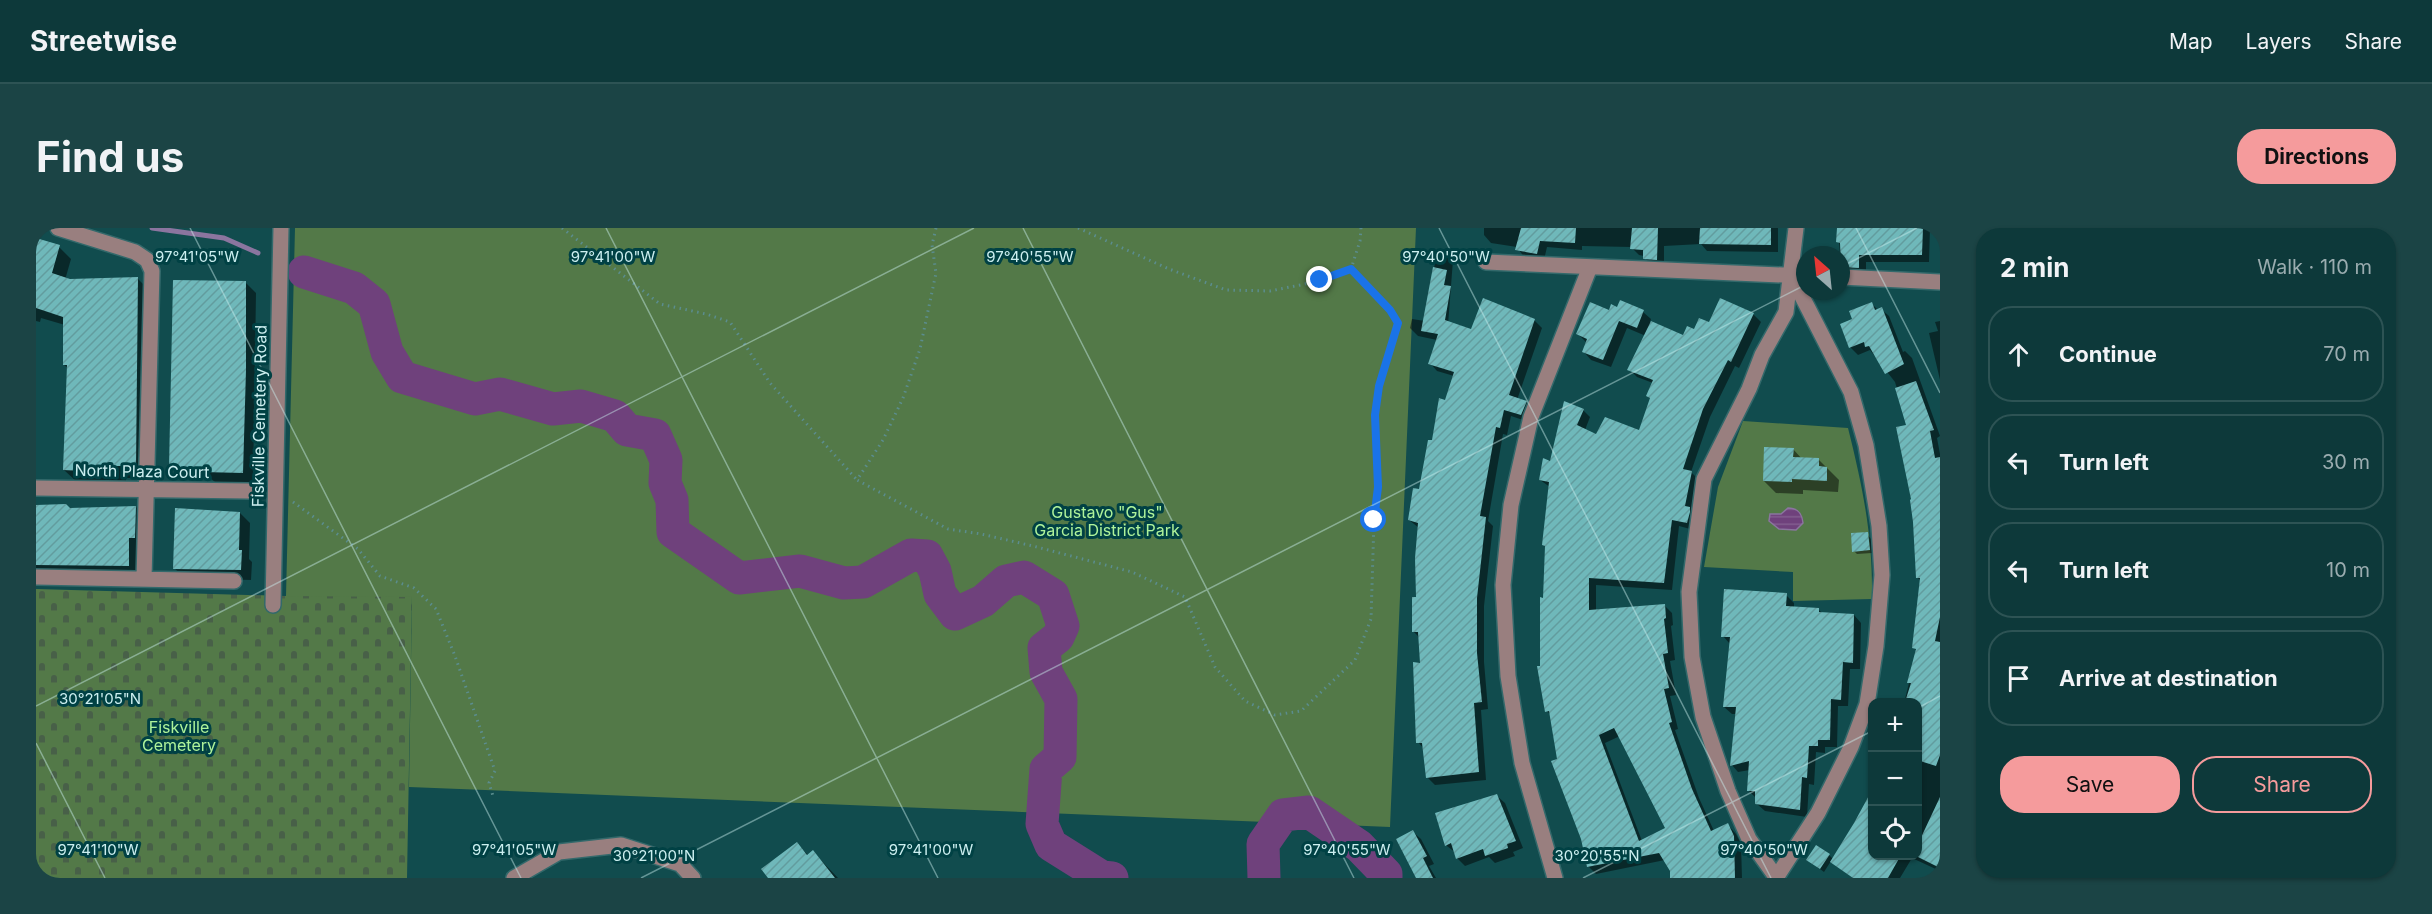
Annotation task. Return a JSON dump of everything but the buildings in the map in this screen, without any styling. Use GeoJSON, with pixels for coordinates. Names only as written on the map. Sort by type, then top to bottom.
{"type":"FeatureCollection","features":[{"type":"Feature","properties":{"kind":"street"},"geometry":{"type":"LineString","coordinates":[[58,228],[135,252],[147,260],[152,271],[144,579]]}},
{"type":"Feature","properties":{"kind":"street","name":"Fiskville Cemetery Road"},"geometry":{"type":"LineString","coordinates":[[273,605],[281,228]]}},
{"type":"Feature","properties":{"kind":"street"},"geometry":{"type":"LineString","coordinates":[[1796,228],[1797,246]]}},
{"type":"Feature","properties":{"kind":"street"},"geometry":{"type":"LineString","coordinates":[[1486,262],[1796,276]]}},
{"type":"Feature","properties":{"kind":"street"},"geometry":{"type":"LineString","coordinates":[[1555,878],[1522,763],[1508,676],[1503,585],[1512,505],[1531,417],[1590,267]]}},
{"type":"Feature","properties":{"kind":"street"},"geometry":{"type":"LineString","coordinates":[[1850,277],[1940,282]]}},
{"type":"Feature","properties":{"kind":"street"},"geometry":{"type":"LineString","coordinates":[[1796,282],[1786,312],[1762,355],[1749,389],[1704,479],[1689,592],[1692,657],[1703,717],[1728,791],[1749,839],[1776,877],[1818,813],[1851,747],[1863,714],[1876,646],[1882,575],[1879,526],[1866,445],[1851,392],[1809,300]]}},
{"type":"Feature","properties":{"kind":"street","name":"North Plaza Court"},"geometry":{"type":"LineString","coordinates":[[36,488],[248,491]]}},
{"type":"Feature","properties":{"kind":"street"},"geometry":{"type":"LineString","coordinates":[[36,577],[234,581]]}},
{"type":"Feature","properties":{"kind":"street"},"geometry":{"type":"LineString","coordinates":[[514,878],[559,852],[621,845],[680,864],[693,878]]}},
{"type":"Feature","properties":{"kind":"path"},"geometry":{"type":"LineString","coordinates":[[562,228],[660,304],[730,322],[770,383],[857,480],[948,530],[981,534],[1132,572],[1185,597],[1215,667],[1245,701],[1275,715],[1301,711],[1355,660],[1371,619],[1374,520],[1378,487],[1375,415],[1379,386],[1398,323],[1390,310],[1351,269]]}},
{"type":"Feature","properties":{"kind":"path"},"geometry":{"type":"LineString","coordinates":[[857,480],[888,430],[903,398],[920,349],[936,273],[932,244],[936,228]]}},
{"type":"Feature","properties":{"kind":"path"},"geometry":{"type":"LineString","coordinates":[[1078,228],[1169,269],[1226,290],[1270,291],[1320,280],[1351,269]]}},
{"type":"Feature","properties":{"kind":"path"},"geometry":{"type":"LineString","coordinates":[[1351,269],[1360,241],[1361,228]]}},
{"type":"Feature","properties":{"kind":"path"},"geometry":{"type":"LineString","coordinates":[[276,492],[308,511],[342,536],[358,549],[380,576],[414,588],[436,609],[495,771],[489,783],[493,796]]}},
{"type":"Feature","properties":{"kind":"green space","name":"Gustavo \"Gus\" Garcia District Park"},"geometry":{"type":"Polygon","coordinates":[[[295,228],[1416,228],[1390,827],[409,787],[412,597],[286,596],[295,228]]]}},
{"type":"Feature","properties":{"kind":"green space"},"geometry":{"type":"Polygon","coordinates":[[[1743,421],[1848,428],[1866,513],[1871,555],[1872,599],[1793,601],[1793,572],[1704,567],[1718,487],[1743,421]]]}},
{"type":"Feature","properties":{"kind":"green space","name":"Fiskville Cemetery"},"geometry":{"type":"Polygon","coordinates":[[[36,589],[286,596],[412,596],[407,878],[36,878],[36,589]]]}},
{"type":"Feature","properties":{"kind":"shaded area"},"geometry":{"type":"Polygon","coordinates":[[[1788,508],[1797,510],[1802,516],[1803,523],[1796,530],[1779,529],[1769,521],[1770,514],[1781,514],[1788,508]]]}},
{"type":"Feature","properties":{"kind":"waterway"},"geometry":{"type":"LineString","coordinates":[[152,228],[224,238],[258,253]]}},
{"type":"Feature","properties":{"kind":"waterway"},"geometry":{"type":"LineString","coordinates":[[304,272],[354,288],[374,304],[387,352],[402,377],[475,399],[500,394],[553,409],[581,406],[615,416],[627,430],[655,435],[666,460],[665,483],[672,500],[673,532],[739,578],[800,571],[844,583],[863,582],[911,555],[927,556],[935,571],[940,594],[955,614],[983,601],[1006,581],[1024,577],[1053,595],[1063,626],[1058,637],[1044,648],[1046,672],[1061,699],[1060,757],[1046,769],[1042,824],[1051,845],[1102,877],[1112,878]]}},
{"type":"Feature","properties":{"kind":"waterway"},"geometry":{"type":"LineString","coordinates":[[1264,878],[1263,844],[1283,815],[1309,812],[1359,846],[1386,874],[1386,878]]}},
{"type":"Feature","properties":{"kind":"route"},"geometry":{"type":"LineString","coordinates":[[1320,280],[1351,269],[1390,310],[1398,323],[1379,386],[1375,415],[1378,487],[1374,520]]}}]}
